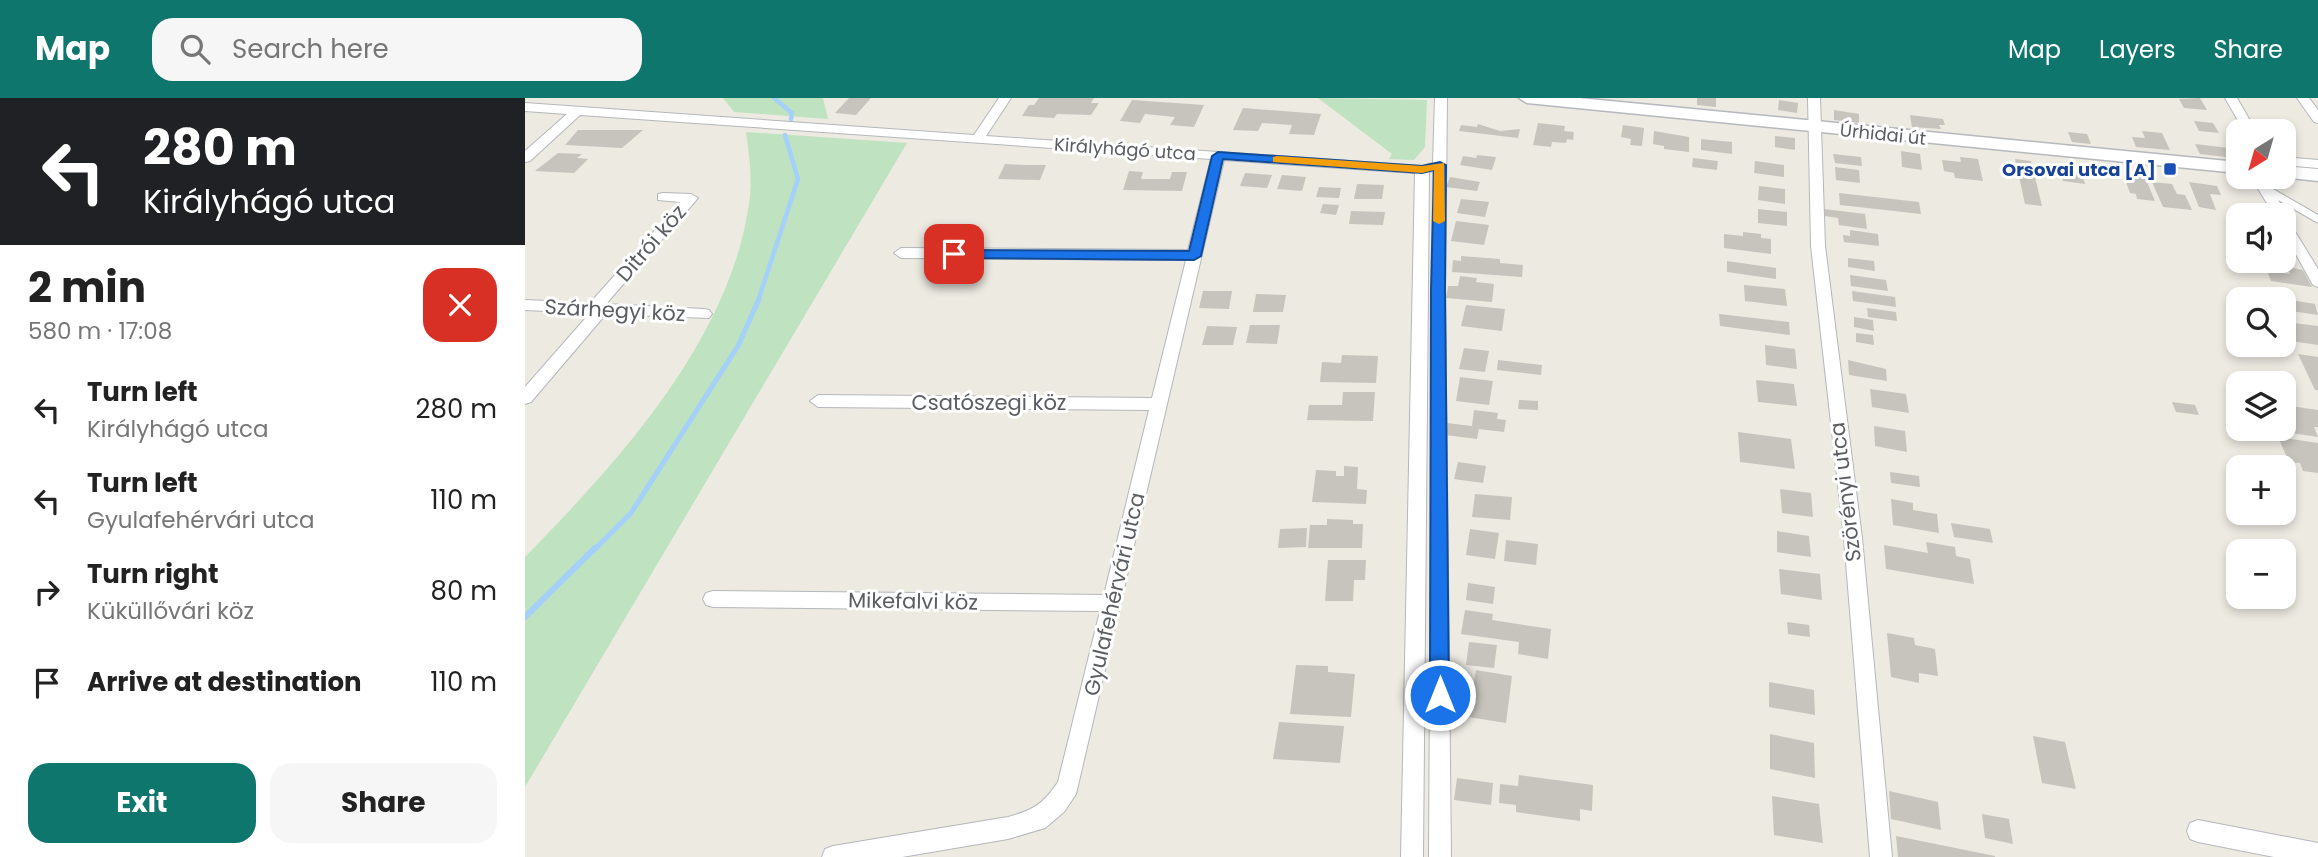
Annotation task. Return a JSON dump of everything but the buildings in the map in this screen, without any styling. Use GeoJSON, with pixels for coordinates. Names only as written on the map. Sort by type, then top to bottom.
{"type":"FeatureCollection","features":[{"type":"Feature","properties":{"kind":"main road","name":"Úrhidai út"},"geometry":{"type":"LineString","coordinates":[[1527,98],[2226,167]]}},
{"type":"Feature","properties":{"kind":"main road"},"geometry":{"type":"LineString","coordinates":[[2296,173],[2318,175]]}},
{"type":"Feature","properties":{"kind":"street"},"geometry":{"type":"LineString","coordinates":[[977,139],[1005,98]]}},
{"type":"Feature","properties":{"kind":"street"},"geometry":{"type":"LineString","coordinates":[[1440,857],[1438,317],[1441,98]]}},
{"type":"Feature","properties":{"kind":"street","name":"Szörényi utca"},"geometry":{"type":"LineString","coordinates":[[1814,98],[1822,262],[1837,422],[1848,494],[1881,857]]}},
{"type":"Feature","properties":{"kind":"street"},"geometry":{"type":"LineString","coordinates":[[2231,98],[2243,119]]}},
{"type":"Feature","properties":{"kind":"street"},"geometry":{"type":"LineString","coordinates":[[2303,98],[2318,120]]}},
{"type":"Feature","properties":{"kind":"street","name":"Királyhágó utca"},"geometry":{"type":"LineString","coordinates":[[525,107],[1422,170],[1440,165]]}},
{"type":"Feature","properties":{"kind":"street"},"geometry":{"type":"LineString","coordinates":[[525,158],[577,111]]}},
{"type":"Feature","properties":{"kind":"street","name":"Gyulafehérvári utca"},"geometry":{"type":"LineString","coordinates":[[833,857],[1008,828],[1037,820],[1056,804],[1067,786],[1218,156]]}},
{"type":"Feature","properties":{"kind":"street"},"geometry":{"type":"LineString","coordinates":[[2296,162],[2318,164]]}},
{"type":"Feature","properties":{"kind":"street"},"geometry":{"type":"LineString","coordinates":[[1412,857],[1422,170]]}},
{"type":"Feature","properties":{"kind":"street","name":"Ditrói köz"},"geometry":{"type":"LineString","coordinates":[[598,309],[691,198],[663,197]]}},
{"type":"Feature","properties":{"kind":"street"},"geometry":{"type":"LineString","coordinates":[[2296,243],[2318,282]]}},
{"type":"Feature","properties":{"kind":"street"},"geometry":{"type":"LineString","coordinates":[[901,253],[1194,256]]}},
{"type":"Feature","properties":{"kind":"street","name":"Szárhegyi köz"},"geometry":{"type":"LineString","coordinates":[[525,305],[704,314]]}},
{"type":"Feature","properties":{"kind":"street"},"geometry":{"type":"LineString","coordinates":[[525,398],[598,309]]}},
{"type":"Feature","properties":{"kind":"street","name":"Csatószegi köz"},"geometry":{"type":"LineString","coordinates":[[818,401],[1159,404]]}},
{"type":"Feature","properties":{"kind":"street","name":"Mikefalvi köz"},"geometry":{"type":"LineString","coordinates":[[713,599],[1112,603]]}},
{"type":"Feature","properties":{"kind":"street"},"geometry":{"type":"LineString","coordinates":[[2198,831],[2318,854]]}},
{"type":"Feature","properties":{"kind":"lane"},"geometry":{"type":"LineString","coordinates":[[2270,189],[2318,219]]}},
{"type":"Feature","properties":{"kind":"green space"},"geometry":{"type":"Polygon","coordinates":[[[723,98],[823,98],[828,119],[734,112],[723,98]]]}},
{"type":"Feature","properties":{"kind":"green space"},"geometry":{"type":"Polygon","coordinates":[[[1318,98],[1427,100],[1425,147],[1414,160],[1389,159],[1392,154],[1318,98]]]}},
{"type":"Feature","properties":{"kind":"green space"},"geometry":{"type":"Polygon","coordinates":[[[746,132],[907,143],[525,787],[525,557],[598,480],[633,438],[667,393],[697,346],[721,298],[740,248],[751,188],[746,132]]]}},
{"type":"Feature","properties":{"kind":"waterway"},"geometry":{"type":"LineString","coordinates":[[774,98],[792,113],[791,119]]}},
{"type":"Feature","properties":{"kind":"waterway"},"geometry":{"type":"LineString","coordinates":[[758,301],[798,179],[785,135]]}},
{"type":"Feature","properties":{"kind":"waterway"},"geometry":{"type":"LineString","coordinates":[[594,550],[631,513],[738,346],[759,299]]}},
{"type":"Feature","properties":{"kind":"waterway"},"geometry":{"type":"LineString","coordinates":[[525,617],[595,548]]}},
{"type":"Feature","properties":{"kind":"slow traffic"},"geometry":{"type":"LineString","coordinates":[[1277,160],[1422,170],[1440,165],[1439,221]]}},
{"type":"Feature","properties":{"kind":"place","name":"Orsovai utca [A]"},"geometry":{"type":"Point","coordinates":[2170,169]}},
{"type":"Feature","properties":{"kind":"route"},"geometry":{"type":"LineString","coordinates":[[954,254],[1194,256],[1218,156],[1422,170],[1440,165],[1440,695]]}}]}
